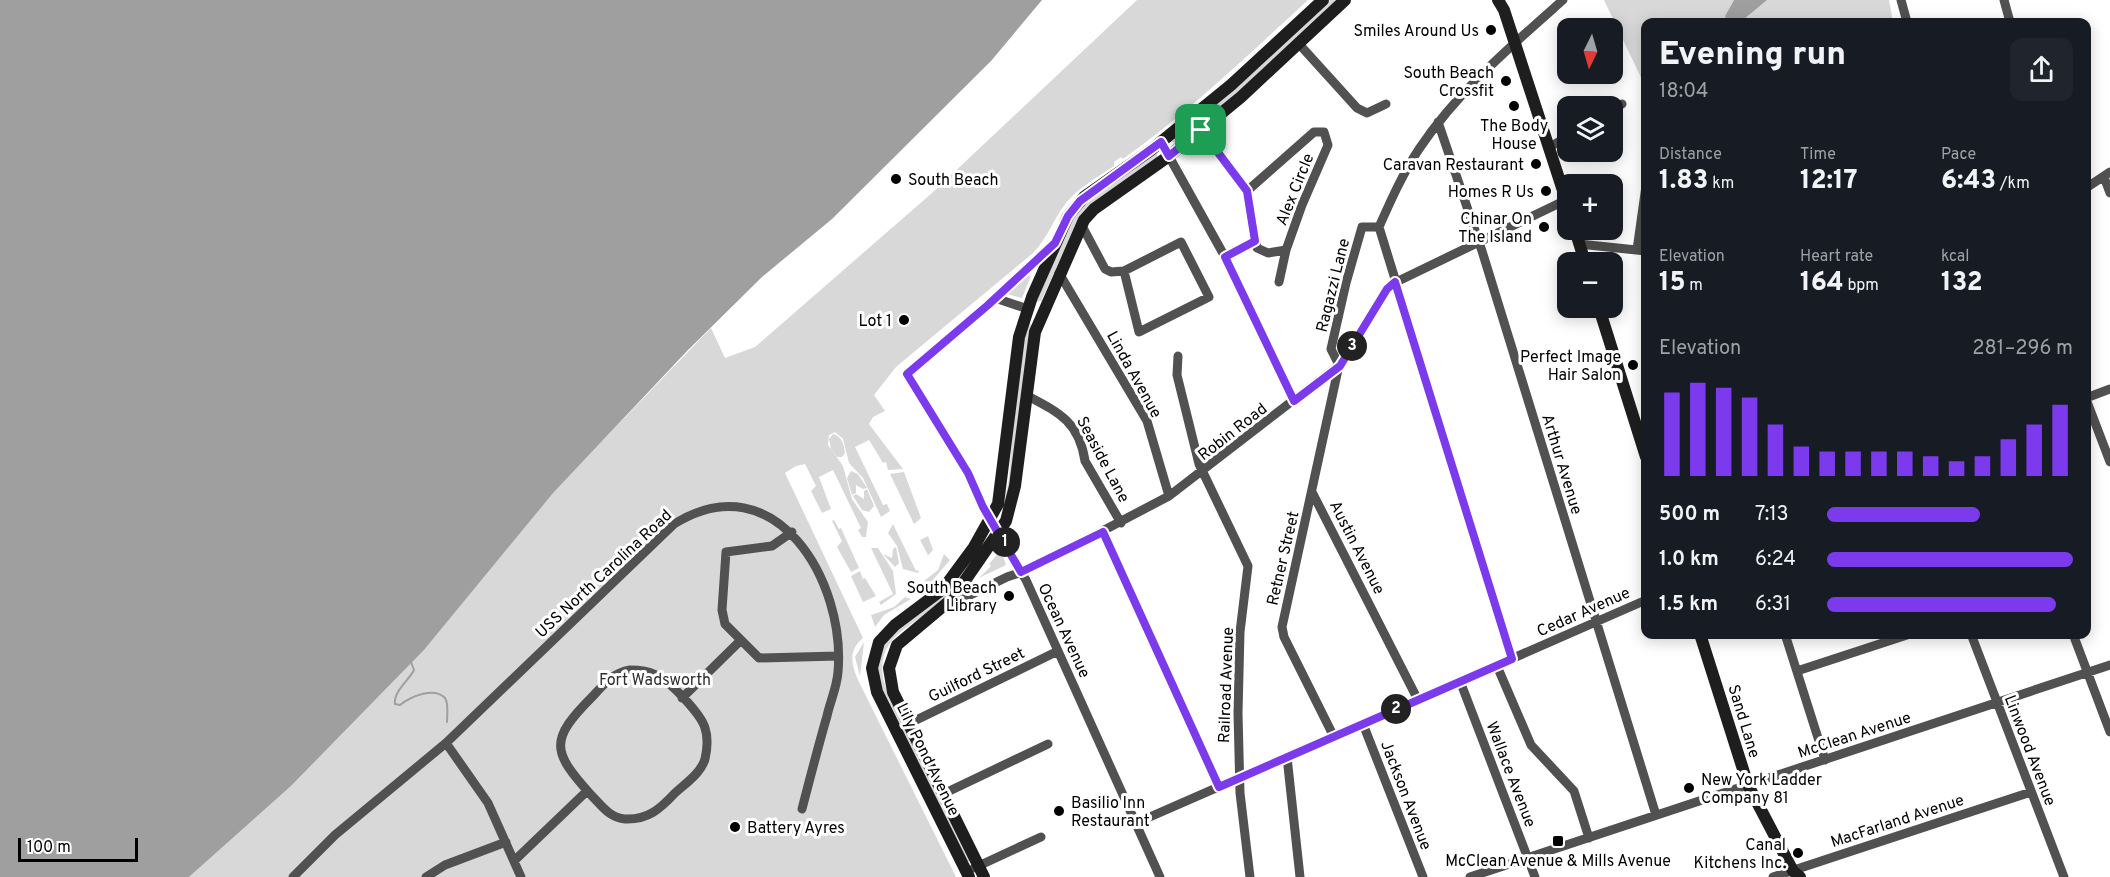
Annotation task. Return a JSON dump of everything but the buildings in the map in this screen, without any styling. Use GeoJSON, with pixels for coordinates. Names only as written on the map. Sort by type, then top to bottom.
{"type":"FeatureCollection","features":[{"type":"Feature","properties":{"kind":"main road"},"geometry":{"type":"LineString","coordinates":[[991,519],[1001,490],[1018,346],[1028,309],[1068,216],[1080,201],[1161,142],[1237,81],[1323,0]]}},
{"type":"Feature","properties":{"kind":"main road"},"geometry":{"type":"LineString","coordinates":[[942,609],[965,583],[1006,521],[1014,495],[1035,332],[1081,224],[1094,209],[1169,156],[1201,130],[1299,44],[1345,0]]}},
{"type":"Feature","properties":{"kind":"main road"},"geometry":{"type":"LineString","coordinates":[[1498,0],[1515,43],[1558,174]]}},
{"type":"Feature","properties":{"kind":"main road"},"geometry":{"type":"LineString","coordinates":[[1578,240],[1582,252]]}},
{"type":"Feature","properties":{"kind":"main road"},"geometry":{"type":"LineString","coordinates":[[1602,318],[1641,442]]}},
{"type":"Feature","properties":{"kind":"main road","name":"Lily Pond Avenue"},"geometry":{"type":"LineString","coordinates":[[968,874],[877,692],[872,673],[874,652],[889,631],[943,589],[968,556],[991,519]]}},
{"type":"Feature","properties":{"kind":"main road","name":"Lily Pond Avenue"},"geometry":{"type":"LineString","coordinates":[[942,609],[904,637],[891,658],[889,683],[981,872]]}},
{"type":"Feature","properties":{"kind":"main road","name":"Sand Lane"},"geometry":{"type":"LineString","coordinates":[[1702,639],[1748,785],[1797,874]]}},
{"type":"Feature","properties":{"kind":"street"},"geometry":{"type":"LineString","coordinates":[[1512,659],[1379,227],[1406,172],[1438,122],[1484,70],[1563,0]]}},
{"type":"Feature","properties":{"kind":"street"},"geometry":{"type":"LineString","coordinates":[[1901,0],[1906,18]]}},
{"type":"Feature","properties":{"kind":"street"},"geometry":{"type":"LineString","coordinates":[[2004,0],[2009,18]]}},
{"type":"Feature","properties":{"kind":"street"},"geometry":{"type":"LineString","coordinates":[[1299,44],[1357,108],[1367,113],[1386,104]]}},
{"type":"Feature","properties":{"kind":"street","name":"Arthur Avenue"},"geometry":{"type":"LineString","coordinates":[[1438,122],[1479,243],[1656,815]]}},
{"type":"Feature","properties":{"kind":"street","name":"Alex Circle"},"geometry":{"type":"LineString","coordinates":[[1201,130],[1247,191],[1257,248],[1268,254],[1286,250]]}},
{"type":"Feature","properties":{"kind":"street","name":"Alex Circle"},"geometry":{"type":"LineString","coordinates":[[1247,191],[1314,132],[1324,132],[1328,145],[1302,205],[1286,250],[1279,282]]}},
{"type":"Feature","properties":{"kind":"street"},"geometry":{"type":"LineString","coordinates":[[1161,142],[1225,257],[1294,401]]}},
{"type":"Feature","properties":{"kind":"street"},"geometry":{"type":"LineString","coordinates":[[1550,147],[1557,143]]}},
{"type":"Feature","properties":{"kind":"street"},"geometry":{"type":"LineString","coordinates":[[2091,185],[2107,174],[2110,193]]}},
{"type":"Feature","properties":{"kind":"street","name":"Robin Road"},"geometry":{"type":"LineString","coordinates":[[942,609],[1103,532],[1169,496],[1340,366],[1387,289],[1395,282],[1557,208]]}},
{"type":"Feature","properties":{"kind":"street"},"geometry":{"type":"LineString","coordinates":[[1081,224],[1104,269],[1111,272],[1124,271],[1181,242],[1209,297],[1139,332],[1124,271]]}},
{"type":"Feature","properties":{"kind":"street","name":"Ragazzi Lane"},"geometry":{"type":"LineString","coordinates":[[1340,366],[1331,349],[1346,284],[1362,227],[1379,227]]}},
{"type":"Feature","properties":{"kind":"street"},"geometry":{"type":"LineString","coordinates":[[1225,257],[1255,241]]}},
{"type":"Feature","properties":{"kind":"street"},"geometry":{"type":"LineString","coordinates":[[1028,309],[995,298],[1055,243]]}},
{"type":"Feature","properties":{"kind":"street"},"geometry":{"type":"LineString","coordinates":[[1579,244],[1641,250]]}},
{"type":"Feature","properties":{"kind":"street","name":"Linda Avenue"},"geometry":{"type":"LineString","coordinates":[[1059,273],[1147,421],[1169,496]]}},
{"type":"Feature","properties":{"kind":"street","name":"Ocean Avenue"},"geometry":{"type":"LineString","coordinates":[[995,298],[907,374],[968,473],[1021,572],[1160,877]]}},
{"type":"Feature","properties":{"kind":"street"},"geometry":{"type":"LineString","coordinates":[[1178,356],[1177,375],[1203,472]]}},
{"type":"Feature","properties":{"kind":"street","name":"Austin Avenue"},"geometry":{"type":"LineString","coordinates":[[1340,366],[1312,492],[1418,700]]}},
{"type":"Feature","properties":{"kind":"street"},"geometry":{"type":"LineString","coordinates":[[2091,397],[2110,389]]}},
{"type":"Feature","properties":{"kind":"street","name":"Seaside Lane"},"geometry":{"type":"LineString","coordinates":[[1026,395],[1065,416],[1084,450],[1085,462],[1121,523]]}},
{"type":"Feature","properties":{"kind":"street"},"geometry":{"type":"LineString","coordinates":[[2091,412],[2110,462]]}},
{"type":"Feature","properties":{"kind":"street","name":"Railroad Avenue"},"geometry":{"type":"LineString","coordinates":[[1203,472],[1248,566],[1239,664],[1240,778],[1250,877]]}},
{"type":"Feature","properties":{"kind":"street","name":"Retner Street"},"geometry":{"type":"LineString","coordinates":[[1312,492],[1282,631],[1334,736]]}},
{"type":"Feature","properties":{"kind":"street","name":"USS North Carolina Road"},"geometry":{"type":"LineString","coordinates":[[293,877],[335,835],[446,743],[674,524],[712,508],[741,507],[767,515],[792,532],[804,547],[828,597],[837,631],[838,674],[802,809]]}},
{"type":"Feature","properties":{"kind":"street"},"geometry":{"type":"LineString","coordinates":[[792,532],[771,546],[729,550],[724,555],[723,616],[725,624],[759,658],[838,656]]}},
{"type":"Feature","properties":{"kind":"street"},"geometry":{"type":"LineString","coordinates":[[1103,532],[1219,787]]}},
{"type":"Feature","properties":{"kind":"street","name":"Cedar Avenue"},"geometry":{"type":"LineString","coordinates":[[1136,823],[1641,602]]}},
{"type":"Feature","properties":{"kind":"street"},"geometry":{"type":"LineString","coordinates":[[1787,639],[1825,760]]}},
{"type":"Feature","properties":{"kind":"street"},"geometry":{"type":"LineString","coordinates":[[1797,671],[1895,639]]}},
{"type":"Feature","properties":{"kind":"street","name":"Linwood Avenue"},"geometry":{"type":"LineString","coordinates":[[1973,639],[2063,877]]}},
{"type":"Feature","properties":{"kind":"street"},"geometry":{"type":"LineString","coordinates":[[2075,639],[2110,732]]}},
{"type":"Feature","properties":{"kind":"street"},"geometry":{"type":"LineString","coordinates":[[682,698],[740,640]]}},
{"type":"Feature","properties":{"kind":"street","name":"Guilford Street"},"geometry":{"type":"LineString","coordinates":[[908,724],[1058,651]]}},
{"type":"Feature","properties":{"kind":"street","name":"McClean Avenue"},"geometry":{"type":"LineString","coordinates":[[1470,877],[2110,665]]}},
{"type":"Feature","properties":{"kind":"street"},"geometry":{"type":"LineString","coordinates":[[1497,666],[1531,745],[1574,791],[1589,838]]}},
{"type":"Feature","properties":{"kind":"street"},"geometry":{"type":"LineString","coordinates":[[624,671],[650,672],[665,680],[701,720],[706,731],[705,759],[700,770],[657,811],[638,818],[621,818],[610,814],[587,791],[566,768],[562,759],[564,730],[568,721],[610,679],[624,671]]}},
{"type":"Feature","properties":{"kind":"street","name":"Wallace Avenue"},"geometry":{"type":"LineString","coordinates":[[1460,681],[1535,877]]}},
{"type":"Feature","properties":{"kind":"street","name":"Jackson Avenue"},"geometry":{"type":"LineString","coordinates":[[1364,724],[1423,877]]}},
{"type":"Feature","properties":{"kind":"street"},"geometry":{"type":"LineString","coordinates":[[446,743],[475,782],[521,877]]}},
{"type":"Feature","properties":{"kind":"street"},"geometry":{"type":"LineString","coordinates":[[943,794],[1048,744]]}},
{"type":"Feature","properties":{"kind":"street"},"geometry":{"type":"LineString","coordinates":[[1287,757],[1300,877]]}},
{"type":"Feature","properties":{"kind":"street"},"geometry":{"type":"LineString","coordinates":[[514,860],[587,791]]}},
{"type":"Feature","properties":{"kind":"street","name":"MacFarland Avenue"},"geometry":{"type":"LineString","coordinates":[[1773,877],[1797,874],[2031,792]]}},
{"type":"Feature","properties":{"kind":"street"},"geometry":{"type":"LineString","coordinates":[[968,874],[981,872],[1041,837]]}},
{"type":"Feature","properties":{"kind":"street"},"geometry":{"type":"LineString","coordinates":[[426,877],[445,865],[506,842]]}},
{"type":"Feature","properties":{"kind":"green space","name":"Fort Wadsworth"},"geometry":{"type":"Polygon","coordinates":[[[1137,0],[1308,0],[1172,122],[1123,159],[1121,157],[1114,162],[1114,166],[1077,192],[1061,209],[1043,241],[1033,253],[896,367],[874,395],[885,411],[873,417],[869,424],[903,469],[888,470],[886,462],[883,463],[869,440],[855,447],[883,505],[887,504],[890,511],[881,517],[863,478],[849,463],[843,439],[835,432],[829,435],[828,445],[843,466],[852,499],[868,522],[866,537],[862,537],[858,530],[861,528],[833,470],[819,477],[831,509],[822,513],[811,491],[816,486],[805,464],[796,466],[785,473],[863,638],[855,648],[852,658],[858,680],[956,877],[189,877],[291,786],[424,650],[553,492],[711,328],[725,358],[755,347],[932,193],[1137,0]]]}},
{"type":"Feature","properties":{"kind":"green space"},"geometry":{"type":"Polygon","coordinates":[[[1330,0],[1337,0],[1249,82],[1177,142],[1172,142],[1330,0]]]}},
{"type":"Feature","properties":{"kind":"green space"},"geometry":{"type":"Polygon","coordinates":[[[1604,0],[1734,0],[1726,18],[1641,18],[1641,78],[1623,40],[1623,18],[1613,18],[1604,0]]]}},
{"type":"Feature","properties":{"kind":"green space"},"geometry":{"type":"Polygon","coordinates":[[[1767,0],[1889,0],[1892,18],[1742,18],[1767,0]]]}},
{"type":"Feature","properties":{"kind":"green space"},"geometry":{"type":"Polygon","coordinates":[[[1157,153],[1157,158],[1080,216],[1041,301],[1036,302],[1069,224],[1085,202],[1157,153]]]}},
{"type":"Feature","properties":{"kind":"green space"},"geometry":{"type":"Polygon","coordinates":[[[1027,276],[1031,276],[1022,298],[1007,294],[1027,276]]]}},
{"type":"Feature","properties":{"kind":"green space"},"geometry":{"type":"Polygon","coordinates":[[[1029,322],[1031,325],[1010,490],[1002,513],[1009,477],[1017,380],[1029,322]]]}},
{"type":"Feature","properties":{"kind":"green space"},"geometry":{"type":"Polygon","coordinates":[[[833,434],[839,437],[843,444],[845,453],[842,457],[837,457],[831,449],[829,439],[833,434]]]}},
{"type":"Feature","properties":{"kind":"green space"},"geometry":{"type":"Polygon","coordinates":[[[851,471],[858,474],[867,488],[863,489],[856,485],[856,493],[852,495],[847,478],[851,471]]]}},
{"type":"Feature","properties":{"kind":"green space"},"geometry":{"type":"Polygon","coordinates":[[[904,472],[921,518],[914,524],[890,474],[904,472]]]}},
{"type":"Feature","properties":{"kind":"green space"},"geometry":{"type":"Polygon","coordinates":[[[867,489],[874,506],[869,512],[862,510],[853,496],[856,494],[864,499],[864,491],[867,489]]]}},
{"type":"Feature","properties":{"kind":"green space"},"geometry":{"type":"Polygon","coordinates":[[[834,520],[839,529],[841,528],[859,568],[851,572],[837,547],[842,541],[832,521],[834,520]]]}},
{"type":"Feature","properties":{"kind":"green space"},"geometry":{"type":"Polygon","coordinates":[[[893,524],[916,571],[919,570],[918,573],[903,569],[897,546],[888,533],[893,524]]]}},
{"type":"Feature","properties":{"kind":"green space"},"geometry":{"type":"Polygon","coordinates":[[[928,536],[933,550],[926,558],[928,555],[920,540],[928,536]]]}},
{"type":"Feature","properties":{"kind":"green space"},"geometry":{"type":"Polygon","coordinates":[[[985,537],[988,539],[957,584],[945,598],[896,637],[888,647],[883,659],[883,675],[888,694],[970,860],[968,862],[884,698],[876,672],[884,641],[928,605],[985,537]]]}},
{"type":"Feature","properties":{"kind":"green space"},"geometry":{"type":"Polygon","coordinates":[[[896,547],[899,563],[895,567],[883,554],[892,558],[893,549],[896,547]]]}},
{"type":"Feature","properties":{"kind":"green space"},"geometry":{"type":"Polygon","coordinates":[[[871,548],[878,548],[893,571],[896,594],[881,605],[879,602],[893,594],[871,548]]]}},
{"type":"Feature","properties":{"kind":"green space"},"geometry":{"type":"Polygon","coordinates":[[[1001,550],[1006,565],[979,578],[991,566],[989,564],[1001,550]]]}},
{"type":"Feature","properties":{"kind":"green space"},"geometry":{"type":"Polygon","coordinates":[[[944,554],[950,560],[926,588],[924,581],[938,570],[944,554]]]}},
{"type":"Feature","properties":{"kind":"green space"},"geometry":{"type":"Polygon","coordinates":[[[860,571],[876,596],[863,602],[851,576],[860,571]]]}},
{"type":"Feature","properties":{"kind":"green space"},"geometry":{"type":"Polygon","coordinates":[[[905,597],[911,599],[884,615],[875,627],[871,615],[894,607],[905,597]]]}},
{"type":"Feature","properties":{"kind":"green space"},"geometry":{"type":"Polygon","coordinates":[[[864,642],[860,676],[855,657],[864,642]]]}},
{"type":"Feature","properties":{"kind":"shaded area"},"geometry":{"type":"Polygon","coordinates":[[[0,0],[1042,0],[991,61],[832,219],[762,277],[688,350],[553,493],[424,650],[291,786],[189,877],[0,877],[0,0]]]}},
{"type":"Feature","properties":{"kind":"shaded area"},"geometry":{"type":"Polygon","coordinates":[[[1734,0],[1767,0],[1745,18],[1726,18],[1734,0]]]}},
{"type":"Feature","properties":{"kind":"waterway"},"geometry":{"type":"LineString","coordinates":[[411,662],[414,670],[396,695],[395,704],[400,705],[422,694],[435,693],[445,698],[448,710],[447,722]]}},
{"type":"Feature","properties":{"kind":"place","name":"Smiles Around Us"},"geometry":{"type":"Point","coordinates":[1491,30]}},
{"type":"Feature","properties":{"kind":"place","name":"South Beach Crossfit"},"geometry":{"type":"Point","coordinates":[1506,81]}},
{"type":"Feature","properties":{"kind":"place","name":"The Body House"},"geometry":{"type":"Point","coordinates":[1514,106]}},
{"type":"Feature","properties":{"kind":"place","name":"Caravan Restaurant"},"geometry":{"type":"Point","coordinates":[1536,164]}},
{"type":"Feature","properties":{"kind":"place","name":"South Beach"},"geometry":{"type":"Point","coordinates":[896,179]}},
{"type":"Feature","properties":{"kind":"place","name":"Homes R Us"},"geometry":{"type":"Point","coordinates":[1546,191]}},
{"type":"Feature","properties":{"kind":"place","name":"Chinar On The Island"},"geometry":{"type":"Point","coordinates":[1544,227]}},
{"type":"Feature","properties":{"kind":"place","name":"Lot 1"},"geometry":{"type":"Point","coordinates":[904,320]}},
{"type":"Feature","properties":{"kind":"place","name":"Perfect Image Hair Salon"},"geometry":{"type":"Point","coordinates":[1633,365]}},
{"type":"Feature","properties":{"kind":"place","name":"South Beach Library"},"geometry":{"type":"Point","coordinates":[1009,596]}},
{"type":"Feature","properties":{"kind":"place","name":"New York Ladder Company 81"},"geometry":{"type":"Point","coordinates":[1689,788]}},
{"type":"Feature","properties":{"kind":"place","name":"Basilio Inn Restaurant"},"geometry":{"type":"Point","coordinates":[1059,811]}},
{"type":"Feature","properties":{"kind":"place","name":"Battery Ayres"},"geometry":{"type":"Point","coordinates":[735,827]}},
{"type":"Feature","properties":{"kind":"place","name":"McClean Avenue & Mills Avenue"},"geometry":{"type":"Point","coordinates":[1558,841]}},
{"type":"Feature","properties":{"kind":"place","name":"Canal Kitchens Inc."},"geometry":{"type":"Point","coordinates":[1798,853]}},
{"type":"Feature","properties":{"kind":"route"},"geometry":{"type":"LineString","coordinates":[[1201,130],[1247,191],[1255,241],[1225,257],[1294,401],[1340,366],[1387,289],[1395,282],[1512,659],[1219,787],[1103,532],[1021,572],[1000,532],[978,498],[968,473],[907,374],[988,305],[1055,243],[1071,211],[1084,197],[1161,142],[1169,156],[1201,130]]}}]}
